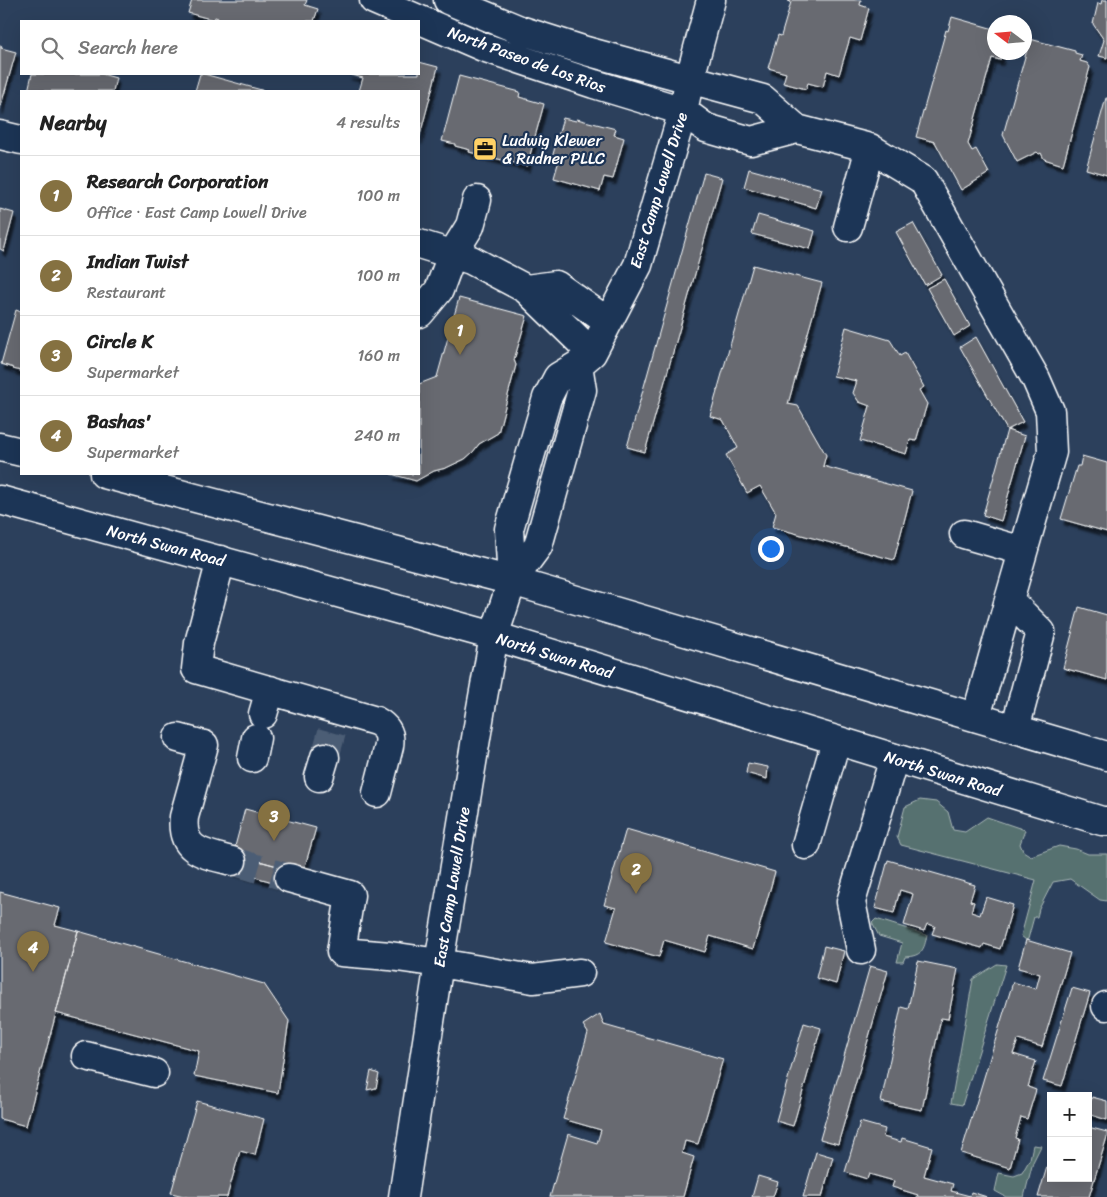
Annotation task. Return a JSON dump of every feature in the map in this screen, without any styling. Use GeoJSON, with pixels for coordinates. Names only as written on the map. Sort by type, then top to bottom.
{"type":"FeatureCollection","features":[{"type":"Feature","properties":{"kind":"main road","name":"North Paseo de Los Rios"},"geometry":{"type":"LineString","coordinates":[[374,0],[484,47],[682,111],[706,128],[751,141],[797,129]]}},
{"type":"Feature","properties":{"kind":"main road","name":"North Paseo de Los Rios"},"geometry":{"type":"LineString","coordinates":[[448,0],[530,33],[586,52],[763,98],[797,129]]}},
{"type":"Feature","properties":{"kind":"main road","name":"East Camp Lowell Drive"},"geometry":{"type":"LineString","coordinates":[[403,1197],[439,963],[494,636],[512,580],[538,546],[582,390],[585,359],[608,322],[638,265],[682,111],[711,0]]}},
{"type":"Feature","properties":{"kind":"main road","name":"East Camp Lowell Drive"},"geometry":{"type":"LineString","coordinates":[[702,32],[729,0]]}},
{"type":"Feature","properties":{"kind":"main road"},"geometry":{"type":"LineString","coordinates":[[797,129],[870,148],[923,180],[1036,379],[1050,411],[1052,452],[976,717]]}},
{"type":"Feature","properties":{"kind":"main road"},"geometry":{"type":"LineString","coordinates":[[0,135],[20,140]]}},
{"type":"Feature","properties":{"kind":"main road"},"geometry":{"type":"LineString","coordinates":[[848,227],[870,148]]}},
{"type":"Feature","properties":{"kind":"main road"},"geometry":{"type":"LineString","coordinates":[[420,312],[439,290],[452,255],[470,226],[477,200]]}},
{"type":"Feature","properties":{"kind":"main road"},"geometry":{"type":"LineString","coordinates":[[420,244],[471,260],[526,289],[585,359]]}},
{"type":"Feature","properties":{"kind":"main road"},"geometry":{"type":"LineString","coordinates":[[526,289],[556,285],[608,322]]}},
{"type":"Feature","properties":{"kind":"main road"},"geometry":{"type":"LineString","coordinates":[[0,447],[20,452]]}},
{"type":"Feature","properties":{"kind":"main road"},"geometry":{"type":"LineString","coordinates":[[108,475],[512,580],[1107,756]]}},
{"type":"Feature","properties":{"kind":"main road","name":"North Swan Road"},"geometry":{"type":"LineString","coordinates":[[0,500],[494,636],[1102,821],[1107,820]]}},
{"type":"Feature","properties":{"kind":"main road"},"geometry":{"type":"LineString","coordinates":[[964,534],[1023,551]]}},
{"type":"Feature","properties":{"kind":"main road"},"geometry":{"type":"LineString","coordinates":[[221,560],[199,643],[196,669],[260,725],[329,744],[376,721],[384,725],[389,731],[390,740],[377,793]]}},
{"type":"Feature","properties":{"kind":"main road"},"geometry":{"type":"LineString","coordinates":[[1009,600],[1041,632],[1015,729]]}},
{"type":"Feature","properties":{"kind":"main road"},"geometry":{"type":"LineString","coordinates":[[178,738],[204,745],[184,817],[184,835],[193,849],[200,853],[232,862]]}},
{"type":"Feature","properties":{"kind":"main road"},"geometry":{"type":"LineString","coordinates":[[806,845],[836,741]]}},
{"type":"Feature","properties":{"kind":"main road"},"geometry":{"type":"LineString","coordinates":[[861,950],[850,902],[894,758]]}},
{"type":"Feature","properties":{"kind":"main road"},"geometry":{"type":"LineString","coordinates":[[290,878],[350,895],[341,952],[390,956],[533,979],[580,973]]}},
{"type":"Feature","properties":{"kind":"main road"},"geometry":{"type":"LineString","coordinates":[[86,1056],[154,1074]]}},
{"type":"Feature","properties":{"kind":"green space"},"geometry":{"type":"Polygon","coordinates":[[[920,800],[936,802],[948,812],[953,830],[965,832],[987,817],[1025,830],[1020,844],[1023,851],[1031,856],[1059,846],[1076,849],[1088,854],[1107,854],[1107,901],[1100,900],[1070,879],[1053,882],[1039,909],[1037,917],[1034,917],[1028,939],[1026,940],[1021,936],[1036,880],[901,845],[897,837],[905,807],[920,800]]]}},
{"type":"Feature","properties":{"kind":"green space"},"geometry":{"type":"Polygon","coordinates":[[[876,919],[927,935],[925,945],[919,954],[905,957],[903,962],[897,962],[902,943],[879,936],[872,923],[876,919]]]}},
{"type":"Feature","properties":{"kind":"green space"},"geometry":{"type":"Polygon","coordinates":[[[997,964],[1006,965],[962,1105],[951,1103],[973,979],[997,964]]]}},
{"type":"Feature","properties":{"kind":"green space"},"geometry":{"type":"Polygon","coordinates":[[[1033,1145],[1041,1146],[1033,1162],[1024,1197],[1006,1197],[995,1191],[999,1173],[1014,1176],[1022,1173],[1030,1159],[1033,1145]]]}},
{"type":"Feature","properties":{"kind":"building"},"geometry":{"type":"Polygon","coordinates":[[[192,0],[307,0],[305,5],[318,9],[314,20],[222,20],[215,17],[214,20],[188,13],[192,0]]]}},
{"type":"Feature","properties":{"kind":"building"},"geometry":{"type":"Polygon","coordinates":[[[789,0],[861,0],[860,5],[869,8],[860,41],[850,38],[839,75],[827,71],[823,87],[808,83],[806,89],[783,83],[786,73],[768,68],[778,35],[781,36],[791,2],[789,0]]]}},
{"type":"Feature","properties":{"kind":"building"},"geometry":{"type":"Polygon","coordinates":[[[1102,0],[1107,0],[1107,58],[1099,56],[1104,40],[1093,24],[1098,3],[1101,4],[1102,0]]]}},
{"type":"Feature","properties":{"kind":"building"},"geometry":{"type":"Polygon","coordinates":[[[952,17],[987,27],[987,60],[991,60],[968,144],[972,151],[976,149],[989,173],[961,190],[935,142],[916,137],[946,30],[948,31],[952,17]]]}},
{"type":"Feature","properties":{"kind":"building"},"geometry":{"type":"Polygon","coordinates":[[[1032,40],[1075,51],[1075,53],[1082,55],[1080,61],[1087,63],[1090,67],[1063,165],[1044,159],[1041,153],[1037,152],[1017,162],[1003,135],[1024,60],[1032,60],[1032,40]]]}},
{"type":"Feature","properties":{"kind":"building"},"geometry":{"type":"Polygon","coordinates":[[[0,45],[2,46],[1,48],[16,52],[0,109],[0,45]]]}},
{"type":"Feature","properties":{"kind":"building"},"geometry":{"type":"Polygon","coordinates":[[[420,62],[438,67],[420,135],[420,90],[359,90],[363,78],[352,75],[420,75],[420,62]]]}},
{"type":"Feature","properties":{"kind":"building"},"geometry":{"type":"Polygon","coordinates":[[[32,75],[106,75],[116,78],[113,90],[28,90],[32,75]]]}},
{"type":"Feature","properties":{"kind":"building"},"geometry":{"type":"Polygon","coordinates":[[[200,75],[208,75],[261,90],[195,90],[200,75]]]}},
{"type":"Feature","properties":{"kind":"building"},"geometry":{"type":"Polygon","coordinates":[[[459,76],[520,92],[519,97],[544,104],[527,166],[469,152],[470,150],[442,141],[459,76]]]}},
{"type":"Feature","properties":{"kind":"building"},"geometry":{"type":"Polygon","coordinates":[[[1107,98],[1107,175],[1086,169],[1107,98]]]}},
{"type":"Feature","properties":{"kind":"building"},"geometry":{"type":"Polygon","coordinates":[[[563,118],[576,121],[577,119],[616,129],[614,135],[624,138],[613,179],[604,177],[600,191],[554,178],[559,160],[552,158],[563,118]]]}},
{"type":"Feature","properties":{"kind":"building"},"geometry":{"type":"Polygon","coordinates":[[[749,169],[822,189],[816,208],[744,187],[749,169]]]}},
{"type":"Feature","properties":{"kind":"building"},"geometry":{"type":"Polygon","coordinates":[[[704,173],[722,178],[645,452],[627,447],[704,173]]]}},
{"type":"Feature","properties":{"kind":"building"},"geometry":{"type":"Polygon","coordinates":[[[0,209],[14,213],[4,251],[0,249],[0,209]]]}},
{"type":"Feature","properties":{"kind":"building"},"geometry":{"type":"Polygon","coordinates":[[[758,215],[815,231],[810,249],[752,234],[758,215]]]}},
{"type":"Feature","properties":{"kind":"building"},"geometry":{"type":"Polygon","coordinates":[[[913,223],[942,275],[925,285],[896,232],[913,223]]]}},
{"type":"Feature","properties":{"kind":"building"},"geometry":{"type":"Polygon","coordinates":[[[753,265],[822,283],[788,404],[798,406],[826,455],[823,466],[912,491],[894,560],[772,527],[776,513],[760,486],[747,493],[726,455],[738,448],[723,420],[710,416],[753,265]]]}},
{"type":"Feature","properties":{"kind":"building"},"geometry":{"type":"Polygon","coordinates":[[[944,279],[970,326],[954,336],[927,288],[944,279]]]}},
{"type":"Feature","properties":{"kind":"building"},"geometry":{"type":"Polygon","coordinates":[[[459,298],[527,316],[514,360],[516,365],[498,433],[479,444],[465,459],[446,468],[434,471],[416,481],[395,475],[420,475],[420,384],[437,377],[459,298]]]}},
{"type":"Feature","properties":{"kind":"building"},"geometry":{"type":"Polygon","coordinates":[[[16,310],[20,312],[20,371],[1,364],[16,310]]]}},
{"type":"Feature","properties":{"kind":"building"},"geometry":{"type":"Polygon","coordinates":[[[846,327],[890,340],[900,356],[905,353],[924,387],[919,390],[927,404],[916,441],[910,440],[906,454],[860,441],[870,406],[859,402],[853,393],[857,381],[833,376],[846,327]]]}},
{"type":"Feature","properties":{"kind":"building"},"geometry":{"type":"Polygon","coordinates":[[[976,337],[1023,422],[1007,430],[960,347],[976,337]]]}},
{"type":"Feature","properties":{"kind":"building"},"geometry":{"type":"Polygon","coordinates":[[[1007,430],[1025,436],[1001,521],[983,515],[1007,430]]]}},
{"type":"Feature","properties":{"kind":"building"},"geometry":{"type":"Polygon","coordinates":[[[1082,456],[1107,463],[1107,532],[1061,519],[1077,466],[1080,466],[1082,456]]]}},
{"type":"Feature","properties":{"kind":"building"},"geometry":{"type":"Polygon","coordinates":[[[1079,607],[1107,615],[1107,680],[1063,668],[1079,607]]]}},
{"type":"Feature","properties":{"kind":"building"},"geometry":{"type":"Polygon","coordinates":[[[748,763],[768,767],[767,779],[746,773],[748,763]]]}},
{"type":"Feature","properties":{"kind":"building"},"geometry":{"type":"Polygon","coordinates":[[[245,809],[316,828],[303,873],[233,854],[245,809]]]}},
{"type":"Feature","properties":{"kind":"building"},"geometry":{"type":"Polygon","coordinates":[[[626,829],[775,872],[753,949],[710,936],[705,952],[664,940],[659,957],[606,942],[616,908],[604,905],[626,829]]]}},
{"type":"Feature","properties":{"kind":"building"},"geometry":{"type":"Polygon","coordinates":[[[234,854],[292,870],[287,886],[230,870],[234,854]]]}},
{"type":"Feature","properties":{"kind":"building"},"geometry":{"type":"Polygon","coordinates":[[[888,860],[975,885],[970,901],[974,902],[971,912],[980,915],[986,897],[1013,905],[1000,949],[984,944],[982,948],[932,934],[935,926],[927,924],[924,931],[904,925],[913,894],[900,890],[894,913],[875,908],[888,860]]]}},
{"type":"Feature","properties":{"kind":"building"},"geometry":{"type":"Polygon","coordinates":[[[0,892],[60,908],[55,925],[78,931],[26,1126],[0,1119],[0,892]]]}},
{"type":"Feature","properties":{"kind":"building"},"geometry":{"type":"Polygon","coordinates":[[[78,931],[264,984],[289,1021],[278,1093],[194,1076],[199,1051],[56,1013],[78,931]]]}},
{"type":"Feature","properties":{"kind":"building"},"geometry":{"type":"Polygon","coordinates":[[[1026,940],[1070,953],[1042,1047],[1018,1040],[1013,1054],[1036,1061],[1028,1087],[1036,1090],[1027,1119],[1021,1117],[1015,1138],[1018,1139],[1010,1168],[961,1153],[1013,982],[1036,989],[1040,974],[1018,968],[1026,940]]]}},
{"type":"Feature","properties":{"kind":"building"},"geometry":{"type":"Polygon","coordinates":[[[824,946],[844,951],[836,984],[816,978],[824,946]]]}},
{"type":"Feature","properties":{"kind":"building"},"geometry":{"type":"Polygon","coordinates":[[[918,961],[958,969],[948,1019],[941,1018],[922,1110],[881,1102],[901,1007],[908,1009],[918,961]]]}},
{"type":"Feature","properties":{"kind":"building"},"geometry":{"type":"Polygon","coordinates":[[[870,966],[888,971],[838,1144],[820,1139],[870,966]]]}},
{"type":"Feature","properties":{"kind":"building"},"geometry":{"type":"Polygon","coordinates":[[[1072,988],[1090,993],[1062,1086],[1043,1081],[1072,988]]]}},
{"type":"Feature","properties":{"kind":"building"},"geometry":{"type":"Polygon","coordinates":[[[600,1014],[604,1025],[723,1059],[698,1144],[685,1141],[682,1153],[694,1157],[683,1197],[550,1197],[568,1134],[597,1143],[601,1130],[563,1119],[588,1033],[583,1025],[600,1014]]]}},
{"type":"Feature","properties":{"kind":"building"},"geometry":{"type":"Polygon","coordinates":[[[804,1023],[821,1028],[793,1126],[776,1121],[804,1023]]]}},
{"type":"Feature","properties":{"kind":"building"},"geometry":{"type":"Polygon","coordinates":[[[371,1071],[379,1074],[376,1088],[367,1090],[371,1071]]]}},
{"type":"Feature","properties":{"kind":"building"},"geometry":{"type":"Polygon","coordinates":[[[1092,1097],[1107,1101],[1107,1120],[1092,1115],[1092,1097]]]}},
{"type":"Feature","properties":{"kind":"building"},"geometry":{"type":"Polygon","coordinates":[[[197,1101],[264,1119],[255,1155],[240,1151],[227,1197],[188,1197],[171,1193],[197,1101]]]}},
{"type":"Feature","properties":{"kind":"building"},"geometry":{"type":"Polygon","coordinates":[[[860,1122],[885,1129],[883,1137],[901,1142],[902,1138],[932,1147],[924,1176],[953,1184],[951,1191],[970,1196],[971,1192],[987,1197],[917,1197],[918,1195],[892,1187],[894,1181],[869,1174],[867,1179],[845,1172],[860,1122]]]}},
{"type":"Feature","properties":{"kind":"building"},"geometry":{"type":"Polygon","coordinates":[[[1092,1128],[1107,1132],[1089,1197],[1038,1197],[1047,1167],[1047,1182],[1092,1182],[1092,1128]]]}},
{"type":"Feature","properties":{"kind":"building"},"geometry":{"type":"Polygon","coordinates":[[[816,1152],[833,1157],[822,1197],[803,1197],[816,1152]]]}},
{"type":"Feature","properties":{"kind":"building"},"geometry":{"type":"Polygon","coordinates":[[[758,1176],[778,1182],[773,1197],[752,1197],[758,1176]]]}},
{"type":"Feature","properties":{"kind":"tunnel"},"geometry":{"type":"LineString","coordinates":[[325,757],[332,732]]}},
{"type":"Feature","properties":{"kind":"tunnel"},"geometry":{"type":"LineString","coordinates":[[232,861],[289,878]]}},
{"type":"Feature","properties":{"kind":"place","name":"Ludwig Klewer & Rudner PLLC"},"geometry":{"type":"Point","coordinates":[485,149]}},
{"type":"Feature","properties":{"kind":"place","name":"Research Corporation"},"geometry":{"type":"Point","coordinates":[460,355]}},
{"type":"Feature","properties":{"kind":"place","name":"Circle K"},"geometry":{"type":"Point","coordinates":[274,841]}},
{"type":"Feature","properties":{"kind":"place","name":"Indian Twist"},"geometry":{"type":"Point","coordinates":[636,894]}},
{"type":"Feature","properties":{"kind":"place","name":"Bashas'"},"geometry":{"type":"Point","coordinates":[33,972]}}]}
